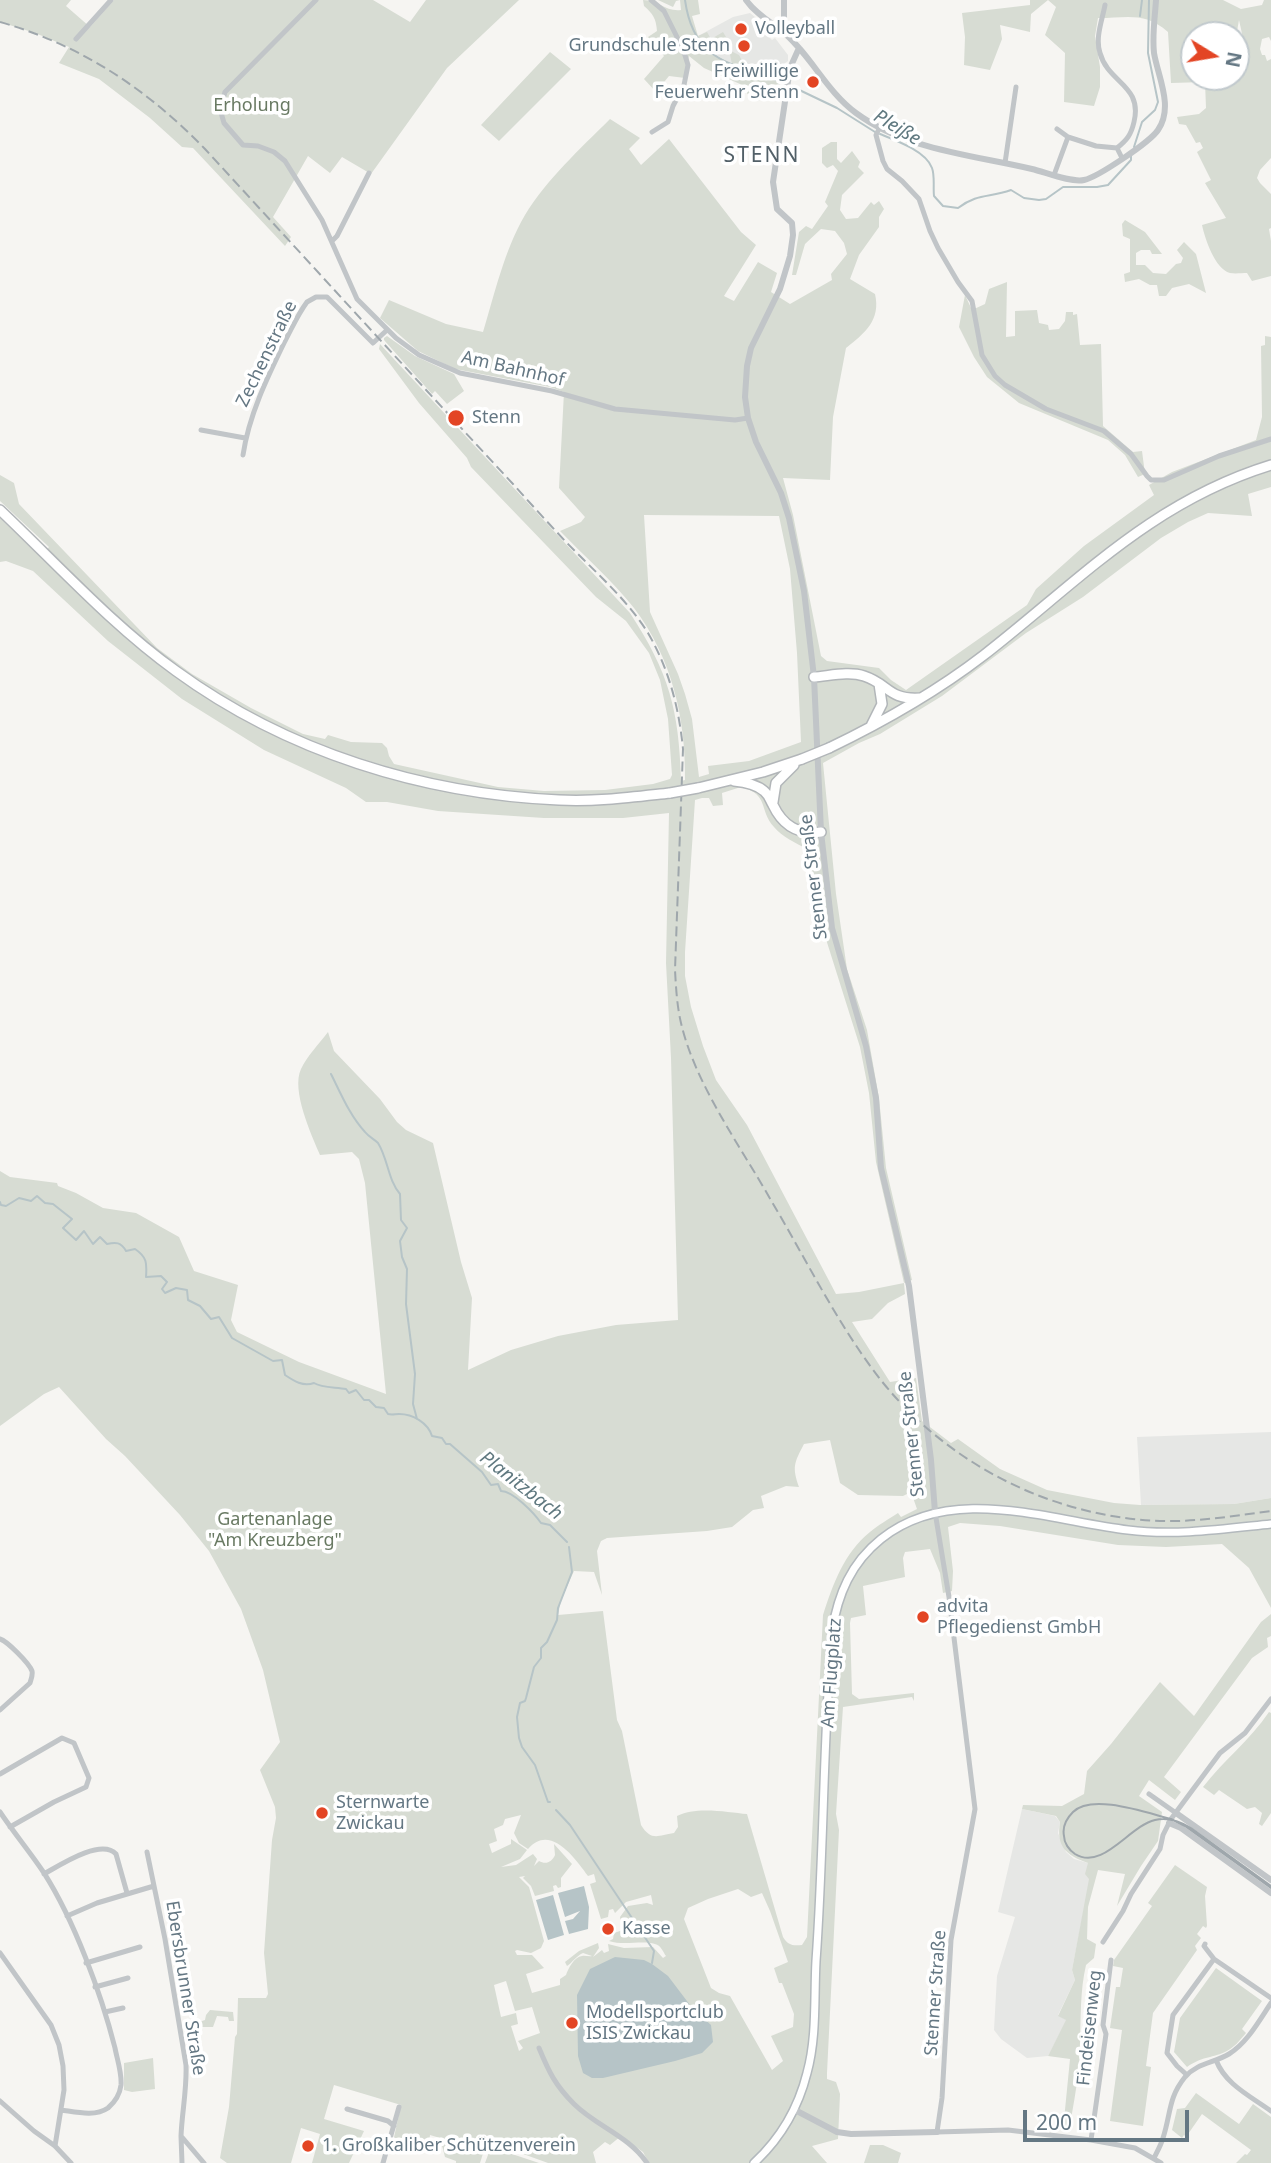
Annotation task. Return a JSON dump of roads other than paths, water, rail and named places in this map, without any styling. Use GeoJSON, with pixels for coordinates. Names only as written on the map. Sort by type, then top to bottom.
{"type":"FeatureCollection","features":[{"type":"Feature","properties":{"kind":"highway"},"geometry":{"type":"LineString","coordinates":[[5,515],[135,639],[184,677],[279,733],[378,771],[471,791],[559,800],[619,798],[670,793],[734,780],[800,760],[869,729],[922,698],[983,656],[1106,554],[1155,519],[1208,489],[1271,465]]}},
{"type":"Feature","properties":{"kind":"highway"},"geometry":{"type":"LineString","coordinates":[[814,677],[859,674],[900,698],[922,698]]}},
{"type":"Feature","properties":{"kind":"highway"},"geometry":{"type":"LineString","coordinates":[[869,729],[882,704],[878,683]]}},
{"type":"Feature","properties":{"kind":"highway"},"geometry":{"type":"LineString","coordinates":[[773,805],[779,777],[800,760]]}},
{"type":"Feature","properties":{"kind":"highway"},"geometry":{"type":"LineString","coordinates":[[734,780],[758,788],[769,797],[783,822],[791,828],[808,834],[821,832]]}},
{"type":"Feature","properties":{"kind":"main road","name":"Am Flugplatz"},"geometry":{"type":"LineString","coordinates":[[754,2163],[769,2149],[795,2110],[808,2071],[818,1933],[831,1646],[839,1598],[852,1570],[875,1544],[901,1524],[951,1508],[977,1508],[1159,1532],[1192,1532],[1271,1524]]}},
{"type":"Feature","properties":{"kind":"street"},"geometry":{"type":"LineString","coordinates":[[76,39],[111,0]]}},
{"type":"Feature","properties":{"kind":"street","name":"Am Bahnhof"},"geometry":{"type":"LineString","coordinates":[[316,0],[225,92],[220,109],[224,124],[243,145],[258,146],[274,152],[285,161],[309,196],[357,299],[387,330],[419,355],[460,373],[552,391],[615,409],[735,421],[748,418]]}},
{"type":"Feature","properties":{"kind":"street"},"geometry":{"type":"LineString","coordinates":[[651,0],[664,11],[688,65],[680,97],[673,106],[668,122],[652,132]]}},
{"type":"Feature","properties":{"kind":"street"},"geometry":{"type":"LineString","coordinates":[[746,0],[751,8],[781,30],[799,48],[839,98],[856,113],[880,127],[951,153],[1084,180],[1138,148],[1159,129],[1164,116],[1165,101],[1154,53],[1156,0]]}},
{"type":"Feature","properties":{"kind":"street"},"geometry":{"type":"LineString","coordinates":[[781,30],[784,0]]}},
{"type":"Feature","properties":{"kind":"street"},"geometry":{"type":"LineString","coordinates":[[1056,129],[1068,137],[1096,146],[1117,148],[1131,135],[1136,107],[1133,96],[1105,66],[1097,41],[1105,5]]}},
{"type":"Feature","properties":{"kind":"street","name":"Stenner Straße"},"geometry":{"type":"LineString","coordinates":[[799,48],[790,68],[773,182],[777,209],[792,223],[790,256],[780,289],[751,348],[744,384],[748,418],[756,442],[781,493],[789,518],[804,591],[814,677],[821,832],[836,945],[866,1046],[876,1098],[881,1168],[909,1286],[935,1512],[949,1597],[975,1809],[951,1940],[942,2098],[937,2132]]}},
{"type":"Feature","properties":{"kind":"street"},"geometry":{"type":"LineString","coordinates":[[1005,163],[1016,87]]}},
{"type":"Feature","properties":{"kind":"street"},"geometry":{"type":"LineString","coordinates":[[880,127],[876,135],[887,169],[919,199],[934,240],[972,301],[982,355],[995,376],[1005,385],[1046,409],[1104,431],[1131,454],[1151,480],[1164,480],[1219,456],[1271,439]]}},
{"type":"Feature","properties":{"kind":"street"},"geometry":{"type":"LineString","coordinates":[[1054,174],[1068,137]]}},
{"type":"Feature","properties":{"kind":"street"},"geometry":{"type":"LineString","coordinates":[[1117,148],[1122,158]]}},
{"type":"Feature","properties":{"kind":"street"},"geometry":{"type":"LineString","coordinates":[[332,241],[369,173]]}},
{"type":"Feature","properties":{"kind":"street","name":"Zechenstraße"},"geometry":{"type":"LineString","coordinates":[[243,455],[245,438],[265,383],[307,302],[316,297],[327,297],[373,343],[387,330]]}},
{"type":"Feature","properties":{"kind":"street"},"geometry":{"type":"LineString","coordinates":[[201,430],[245,438]]}},
{"type":"Feature","properties":{"kind":"street"},"geometry":{"type":"LineString","coordinates":[[0,1639],[8,1641],[32,1671],[30,1683],[0,1710]]}},
{"type":"Feature","properties":{"kind":"street"},"geometry":{"type":"LineString","coordinates":[[1103,1941],[1160,1849],[1163,1835],[1176,1813],[1220,1753],[1245,1733],[1270,1701]]}},
{"type":"Feature","properties":{"kind":"street"},"geometry":{"type":"LineString","coordinates":[[0,1774],[62,1738],[74,1743],[89,1778],[89,1783],[82,1791],[54,1802],[10,1827]]}},
{"type":"Feature","properties":{"kind":"street"},"geometry":{"type":"LineString","coordinates":[[1149,1794],[1269,1875],[1260,1885]]}},
{"type":"Feature","properties":{"kind":"street"},"geometry":{"type":"LineString","coordinates":[[0,1812],[44,1874],[67,1916],[105,2012],[118,2063],[121,2083],[119,2093],[107,2109],[97,2113],[61,2110]]}},
{"type":"Feature","properties":{"kind":"street"},"geometry":{"type":"LineString","coordinates":[[1170,1823],[1181,1828],[1271,1893]]}},
{"type":"Feature","properties":{"kind":"street"},"geometry":{"type":"LineString","coordinates":[[44,1874],[66,1861],[105,1847],[116,1854],[127,1893]]}},
{"type":"Feature","properties":{"kind":"street","name":"Ebersbrunner Straße"},"geometry":{"type":"LineString","coordinates":[[147,1852],[165,1938],[186,2065],[181,2136],[182,2163]]}},
{"type":"Feature","properties":{"kind":"street"},"geometry":{"type":"LineString","coordinates":[[67,1916],[97,1903],[154,1886]]}},
{"type":"Feature","properties":{"kind":"street"},"geometry":{"type":"LineString","coordinates":[[1145,2162],[1164,2135],[1172,2098],[1187,2075],[1201,2065],[1227,2055],[1242,2043],[1271,2001],[1214,1959],[1205,1944]]}},
{"type":"Feature","properties":{"kind":"street"},"geometry":{"type":"LineString","coordinates":[[86,1963],[140,1947]]}},
{"type":"Feature","properties":{"kind":"street"},"geometry":{"type":"LineString","coordinates":[[0,1953],[51,2025],[59,2045],[65,2090],[55,2146]]}},
{"type":"Feature","properties":{"kind":"street"},"geometry":{"type":"LineString","coordinates":[[1187,2075],[1167,2053],[1173,2015],[1214,1959]]}},
{"type":"Feature","properties":{"kind":"street","name":"Findeisenweg"},"geometry":{"type":"LineString","coordinates":[[1091,2140],[1106,2034],[1103,2025],[1111,1960]]}},
{"type":"Feature","properties":{"kind":"street"},"geometry":{"type":"LineString","coordinates":[[95,1987],[128,1978]]}},
{"type":"Feature","properties":{"kind":"street"},"geometry":{"type":"LineString","coordinates":[[105,2012],[123,2008]]}},
{"type":"Feature","properties":{"kind":"street"},"geometry":{"type":"LineString","coordinates":[[539,2048],[553,2081],[574,2104],[632,2146],[647,2163]]}},
{"type":"Feature","properties":{"kind":"street"},"geometry":{"type":"LineString","coordinates":[[1216,2060],[1227,2080],[1271,2111]]}},
{"type":"Feature","properties":{"kind":"street"},"geometry":{"type":"LineString","coordinates":[[0,2101],[55,2146],[71,2163]]}},
{"type":"Feature","properties":{"kind":"street"},"geometry":{"type":"LineString","coordinates":[[383,2163],[399,2107]]}},
{"type":"Feature","properties":{"kind":"street"},"geometry":{"type":"LineString","coordinates":[[347,2109],[388,2121],[394,2126]]}},
{"type":"Feature","properties":{"kind":"street"},"geometry":{"type":"LineString","coordinates":[[795,2110],[837,2132],[850,2134],[1008,2130],[1135,2148],[1161,2163]]}},
{"type":"Feature","properties":{"kind":"street"},"geometry":{"type":"LineString","coordinates":[[181,2136],[204,2163]]}},
{"type":"Feature","properties":{"kind":"waterway","name":"Pleiße"},"geometry":{"type":"LineString","coordinates":[[685,0],[697,38],[707,50],[734,65],[786,84]]}},
{"type":"Feature","properties":{"kind":"waterway"},"geometry":{"type":"LineString","coordinates":[[1140,16],[1142,0]]}},
{"type":"Feature","properties":{"kind":"waterway","name":"Pleiße"},"geometry":{"type":"LineString","coordinates":[[1134,147],[1142,122],[1155,110],[1158,102],[1148,53],[1149,0]]}},
{"type":"Feature","properties":{"kind":"waterway","name":"Pleiße"},"geometry":{"type":"LineString","coordinates":[[791,86],[837,108],[875,132]]}},
{"type":"Feature","properties":{"kind":"waterway","name":"Pleiße"},"geometry":{"type":"LineString","coordinates":[[880,134],[923,156],[933,171],[934,196],[943,206],[958,208],[978,198],[1011,190],[1024,198],[1039,200],[1046,199],[1063,187],[1108,185],[1131,160],[1131,156]]}},
{"type":"Feature","properties":{"kind":"waterway"},"geometry":{"type":"LineString","coordinates":[[331,1074],[355,1119],[378,1143],[400,1194],[401,1220],[407,1228],[400,1241],[407,1269],[406,1304],[415,1374],[413,1404],[417,1419]]}},
{"type":"Feature","properties":{"kind":"waterway","name":"Planitzbach"},"geometry":{"type":"LineString","coordinates":[[0,1202],[6,1206],[19,1198],[31,1201],[37,1196],[45,1203],[53,1204],[72,1219],[63,1228],[76,1240],[84,1231],[93,1244],[100,1237],[107,1244],[120,1244],[126,1251],[135,1249],[145,1261],[146,1277],[161,1276],[167,1282],[162,1289],[165,1293],[176,1288],[187,1290],[188,1300],[200,1306],[211,1319],[219,1317],[232,1338],[273,1361],[282,1360],[285,1375],[302,1384],[314,1383],[346,1389],[349,1393],[356,1390],[364,1400],[384,1408],[388,1414],[404,1414],[419,1420],[432,1436],[442,1438],[482,1472],[491,1485],[498,1484],[501,1491],[517,1498],[541,1523],[550,1525],[567,1542]]}},
{"type":"Feature","properties":{"kind":"waterway","name":"Planitzbach"},"geometry":{"type":"LineString","coordinates":[[550,1802],[535,1765],[522,1747],[517,1717],[520,1703],[525,1701],[534,1667],[541,1658],[541,1648],[547,1642],[557,1620],[558,1608],[572,1572],[569,1547]]}},
{"type":"Feature","properties":{"kind":"waterway","name":"Planitzbach"},"geometry":{"type":"LineString","coordinates":[[556,1810],[570,1825],[654,1951],[652,1963]]}},
{"type":"Feature","properties":{"kind":"tram line"},"geometry":{"type":"LineString","coordinates":[[1271,1886],[1191,1828],[1178,1822],[1174,1821],[1164,1819],[1155,1820],[1135,1830],[1106,1852],[1085,1858],[1075,1854],[1067,1846],[1064,1826],[1073,1812],[1093,1804],[1120,1806],[1171,1819],[1185,1826],[1271,1888]]}},
{"type":"Feature","properties":{"kind":"railway"},"geometry":{"type":"LineString","coordinates":[[0,22],[85,56],[136,89],[183,127],[560,536],[620,597],[648,633],[672,689],[683,749],[675,970],[681,1023],[688,1046],[720,1115],[837,1315],[880,1379],[907,1409],[937,1436],[970,1460],[1042,1497],[1080,1509],[1160,1521],[1202,1520],[1271,1511]]}},
{"type":"Feature","properties":{"kind":"place","name":"Volleyball"},"geometry":{"type":"Point","coordinates":[741,29]}},
{"type":"Feature","properties":{"kind":"place","name":"Grundschule Stenn"},"geometry":{"type":"Point","coordinates":[744,46]}},
{"type":"Feature","properties":{"kind":"place","name":"Freiwillige Feuerwehr Stenn"},"geometry":{"type":"Point","coordinates":[813,82]}},
{"type":"Feature","properties":{"kind":"place","name":"Stenn"},"geometry":{"type":"Point","coordinates":[456,418]}},
{"type":"Feature","properties":{"kind":"place","name":"advita Pflegedienst GmbH"},"geometry":{"type":"Point","coordinates":[923,1617]}},
{"type":"Feature","properties":{"kind":"place","name":"Sternwarte Zwickau"},"geometry":{"type":"Point","coordinates":[322,1813]}},
{"type":"Feature","properties":{"kind":"place","name":"Kasse"},"geometry":{"type":"Point","coordinates":[608,1929]}},
{"type":"Feature","properties":{"kind":"place","name":"Modellsportclub ISIS Zwickau"},"geometry":{"type":"Point","coordinates":[572,2023]}},
{"type":"Feature","properties":{"kind":"place","name":"1. Großkaliber Schützenverein"},"geometry":{"type":"Point","coordinates":[308,2146]}},
{"type":"Feature","properties":{"kind":"district","name":"STENN"},"geometry":{"type":"Point","coordinates":[762,156]}},
{"type":"Feature","properties":{"kind":"park label","name":"Erholung"},"geometry":{"type":"Point","coordinates":[252,106]}},
{"type":"Feature","properties":{"kind":"park label","name":"Gartenanlage \"Am Kreuzberg\""},"geometry":{"type":"Point","coordinates":[275,1530]}}]}
